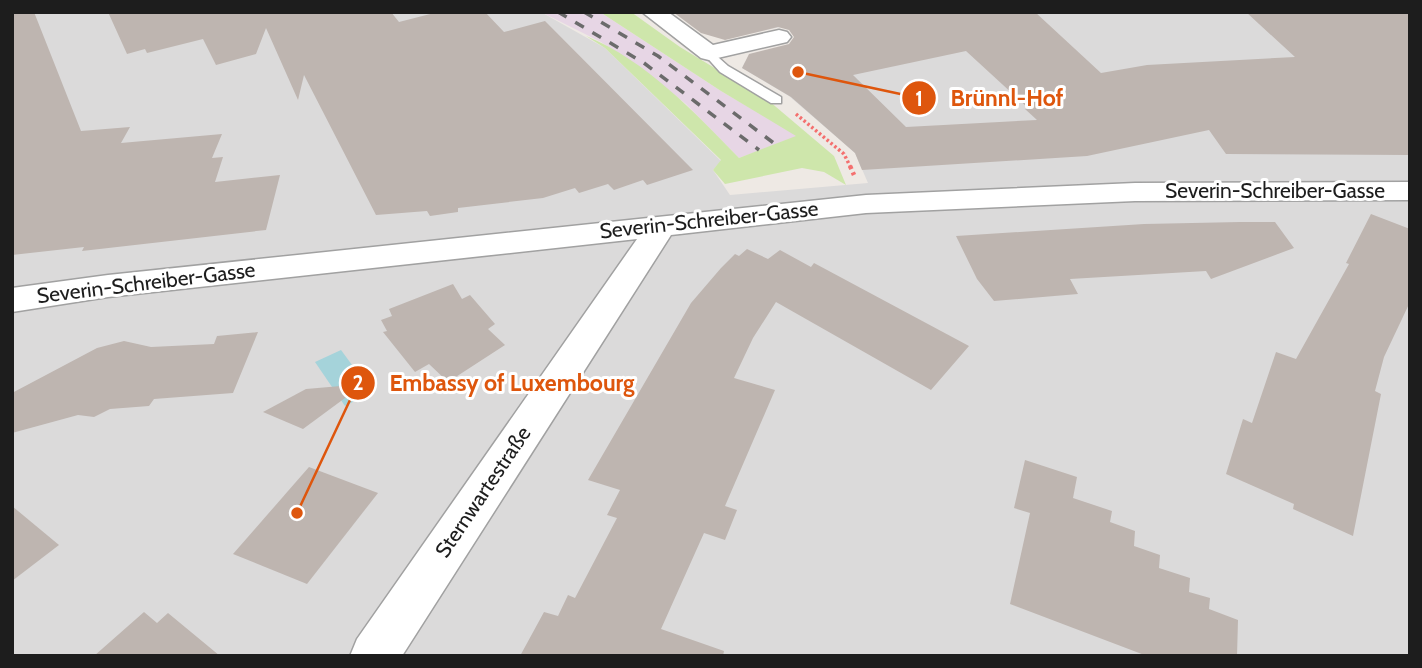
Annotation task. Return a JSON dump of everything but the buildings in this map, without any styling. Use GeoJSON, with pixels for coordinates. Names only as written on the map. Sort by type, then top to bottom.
{"type":"FeatureCollection","features":[{"type":"Feature","properties":{"kind":"street"},"geometry":{"type":"LineString","coordinates":[[653,12],[709,53],[779,37]]}},
{"type":"Feature","properties":{"kind":"street","name":"Severin-Schreiber-Gasse"},"geometry":{"type":"LineString","coordinates":[[12,300],[108,286],[866,204],[1135,192],[1410,191]]}},
{"type":"Feature","properties":{"kind":"street","name":"Sternwartestraße"},"geometry":{"type":"LineString","coordinates":[[374,656],[663,224]]}},
{"type":"Feature","properties":{"kind":"lane"},"geometry":{"type":"LineString","coordinates":[[709,53],[724,69],[776,100]]}},
{"type":"Feature","properties":{"kind":"path"},"geometry":{"type":"LineString","coordinates":[[796,114],[844,154],[852,170]]}},
{"type":"Feature","properties":{"kind":"shaded area"},"geometry":{"type":"Polygon","coordinates":[[[12,12],[541,12],[605,48],[721,161],[713,170],[730,195],[868,183],[855,153],[789,96],[742,68],[745,62],[818,46],[795,24],[727,38],[677,12],[1410,12],[1410,656],[12,656],[12,12]]]}},
{"type":"Feature","properties":{"kind":"shaded area"},"geometry":{"type":"Polygon","coordinates":[[[541,12],[600,12],[721,91],[798,136],[739,158],[686,104],[651,76],[601,42],[541,12]]]}},
{"type":"Feature","properties":{"kind":"green space"},"geometry":{"type":"Polygon","coordinates":[[[600,12],[631,12],[680,47],[769,101],[834,156],[846,185],[824,172],[802,168],[725,184],[713,170],[721,160],[605,48],[586,36],[649,73],[687,106],[739,158],[796,136],[600,12]]]}},
{"type":"Feature","properties":{"kind":"water"},"geometry":{"type":"Polygon","coordinates":[[[341,350],[372,392],[345,406],[315,362],[341,350]]]}},
{"type":"Feature","properties":{"kind":"railway"},"geometry":{"type":"LineString","coordinates":[[558,12],[644,63],[759,150]]}},
{"type":"Feature","properties":{"kind":"railway"},"geometry":{"type":"LineString","coordinates":[[584,12],[658,56],[775,144]]}},
{"type":"Feature","properties":{"kind":"place","name":"Brünnl-Hof"},"geometry":{"type":"Point","coordinates":[798,72]}},
{"type":"Feature","properties":{"kind":"place","name":"Embassy of Luxembourg"},"geometry":{"type":"Point","coordinates":[297,513]}}]}
